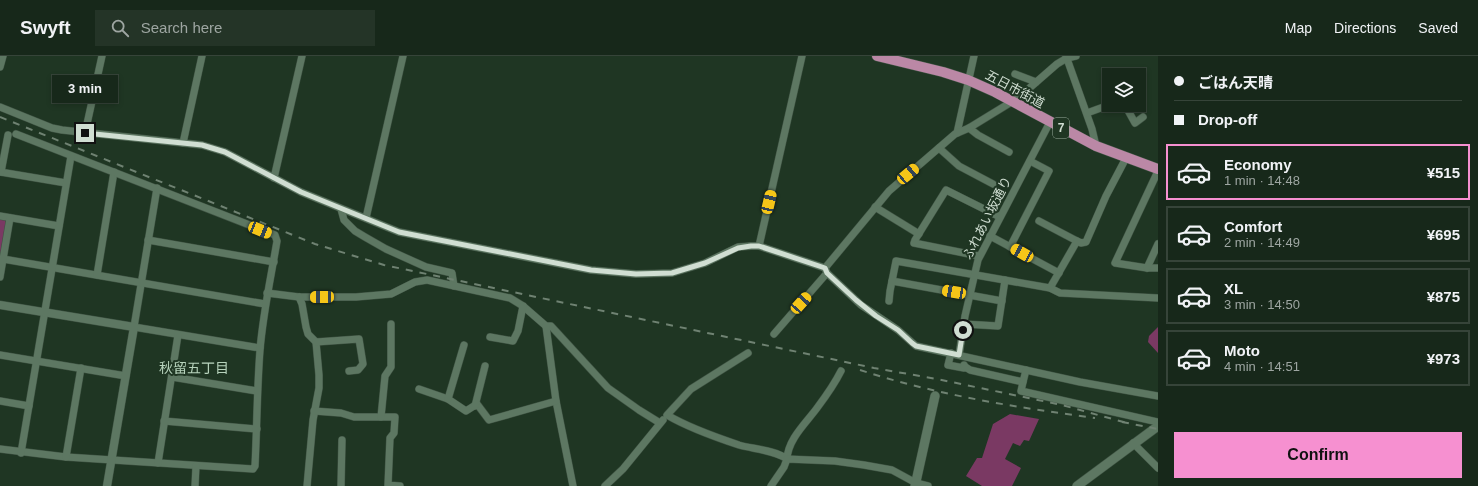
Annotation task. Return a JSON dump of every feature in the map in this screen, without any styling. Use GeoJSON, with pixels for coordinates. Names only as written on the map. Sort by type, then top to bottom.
{"type":"FeatureCollection","features":[{"type":"Feature","properties":{"kind":"main road","name":"五日市街道"},"geometry":{"type":"LineString","coordinates":[[877,56],[943,72],[968,80],[1012,101],[1096,146],[1158,170]]}},
{"type":"Feature","properties":{"kind":"main road"},"geometry":{"type":"LineString","coordinates":[[916,484],[935,396]]}},
{"type":"Feature","properties":{"kind":"main road"},"geometry":{"type":"LineString","coordinates":[[1077,486],[1133,443],[1158,426]]}},
{"type":"Feature","properties":{"kind":"street"},"geometry":{"type":"LineString","coordinates":[[0,67],[3,56]]}},
{"type":"Feature","properties":{"kind":"street"},"geometry":{"type":"LineString","coordinates":[[85,133],[102,56]]}},
{"type":"Feature","properties":{"kind":"street"},"geometry":{"type":"LineString","coordinates":[[183,143],[202,56]]}},
{"type":"Feature","properties":{"kind":"street"},"geometry":{"type":"LineString","coordinates":[[274,178],[302,56]]}},
{"type":"Feature","properties":{"kind":"street"},"geometry":{"type":"LineString","coordinates":[[366,218],[403,56]]}},
{"type":"Feature","properties":{"kind":"street"},"geometry":{"type":"LineString","coordinates":[[759,246],[802,56]]}},
{"type":"Feature","properties":{"kind":"street"},"geometry":{"type":"LineString","coordinates":[[957,133],[974,56]]}},
{"type":"Feature","properties":{"kind":"street"},"geometry":{"type":"LineString","coordinates":[[774,334],[875,207],[898,183],[957,133],[969,128],[1018,98],[1067,57],[1076,56]]}},
{"type":"Feature","properties":{"kind":"street"},"geometry":{"type":"LineString","coordinates":[[1067,57],[1087,113],[1096,146]]}},
{"type":"Feature","properties":{"kind":"street"},"geometry":{"type":"LineString","coordinates":[[1015,74],[1036,82]]}},
{"type":"Feature","properties":{"kind":"street"},"geometry":{"type":"LineString","coordinates":[[0,107],[52,128],[85,133],[183,143],[218,149],[301,192],[399,232],[591,270],[636,274],[672,273],[705,263],[738,248],[759,246],[826,270],[856,300],[876,316],[898,330],[916,346],[1026,370],[1158,396]]}},
{"type":"Feature","properties":{"kind":"street"},"geometry":{"type":"LineString","coordinates":[[1087,113],[1102,108]]}},
{"type":"Feature","properties":{"kind":"street"},"geometry":{"type":"LineString","coordinates":[[1129,112],[1135,123],[1143,117]]}},
{"type":"Feature","properties":{"kind":"street","name":"ふれあい坂通り"},"geometry":{"type":"LineString","coordinates":[[964,366],[964,324],[973,275],[979,256],[1050,122]]}},
{"type":"Feature","properties":{"kind":"street"},"geometry":{"type":"LineString","coordinates":[[969,128],[978,136],[1009,152]]}},
{"type":"Feature","properties":{"kind":"street"},"geometry":{"type":"LineString","coordinates":[[0,450],[66,457],[253,469],[255,466],[260,348],[265,304],[277,241],[275,236],[157,188],[16,134]]}},
{"type":"Feature","properties":{"kind":"street"},"geometry":{"type":"LineString","coordinates":[[8,135],[0,172],[66,183]]}},
{"type":"Feature","properties":{"kind":"street"},"geometry":{"type":"LineString","coordinates":[[939,148],[959,166],[993,184]]}},
{"type":"Feature","properties":{"kind":"street"},"geometry":{"type":"LineString","coordinates":[[21,453],[71,156]]}},
{"type":"Feature","properties":{"kind":"street"},"geometry":{"type":"LineString","coordinates":[[1039,221],[1080,243],[1086,242],[1106,196],[1126,158]]}},
{"type":"Feature","properties":{"kind":"street"},"geometry":{"type":"LineString","coordinates":[[1010,246],[1049,172],[1030,161]]}},
{"type":"Feature","properties":{"kind":"street"},"geometry":{"type":"LineString","coordinates":[[1158,170],[1115,264],[1158,268]]}},
{"type":"Feature","properties":{"kind":"street"},"geometry":{"type":"LineString","coordinates":[[97,275],[114,172]]}},
{"type":"Feature","properties":{"kind":"street"},"geometry":{"type":"LineString","coordinates":[[107,486],[157,188]]}},
{"type":"Feature","properties":{"kind":"street"},"geometry":{"type":"LineString","coordinates":[[979,256],[914,243],[946,190],[1000,217]]}},
{"type":"Feature","properties":{"kind":"street"},"geometry":{"type":"LineString","coordinates":[[875,207],[919,234]]}},
{"type":"Feature","properties":{"kind":"street"},"geometry":{"type":"LineString","coordinates":[[341,209],[344,220],[355,231],[386,249],[426,267],[452,272],[454,286]]}},
{"type":"Feature","properties":{"kind":"street"},"geometry":{"type":"LineString","coordinates":[[0,216],[59,226]]}},
{"type":"Feature","properties":{"kind":"street"},"geometry":{"type":"LineString","coordinates":[[0,277],[10,218]]}},
{"type":"Feature","properties":{"kind":"street"},"geometry":{"type":"LineString","coordinates":[[990,236],[1059,273]]}},
{"type":"Feature","properties":{"kind":"street"},"geometry":{"type":"LineString","coordinates":[[148,240],[274,262]]}},
{"type":"Feature","properties":{"kind":"street"},"geometry":{"type":"LineString","coordinates":[[1050,288],[1077,241]]}},
{"type":"Feature","properties":{"kind":"street"},"geometry":{"type":"LineString","coordinates":[[1147,268],[1158,244]]}},
{"type":"Feature","properties":{"kind":"street"},"geometry":{"type":"LineString","coordinates":[[3,260],[265,304]]}},
{"type":"Feature","properties":{"kind":"street"},"geometry":{"type":"LineString","coordinates":[[889,301],[896,261],[1050,288],[1060,292],[1158,298]]}},
{"type":"Feature","properties":{"kind":"street"},"geometry":{"type":"LineString","coordinates":[[268,293],[299,297],[356,297],[391,294],[415,282],[427,280],[510,298],[523,306],[546,326],[551,326],[608,388],[660,423]]}},
{"type":"Feature","properties":{"kind":"street"},"geometry":{"type":"LineString","coordinates":[[964,324],[998,326],[1005,280]]}},
{"type":"Feature","properties":{"kind":"street"},"geometry":{"type":"LineString","coordinates":[[892,281],[1002,301]]}},
{"type":"Feature","properties":{"kind":"street"},"geometry":{"type":"LineString","coordinates":[[299,297],[302,304],[308,334],[316,342],[319,388],[314,410],[307,486]]}},
{"type":"Feature","properties":{"kind":"street"},"geometry":{"type":"LineString","coordinates":[[0,305],[260,348]]}},
{"type":"Feature","properties":{"kind":"street"},"geometry":{"type":"LineString","coordinates":[[490,337],[513,341],[518,331],[523,306]]}},
{"type":"Feature","properties":{"kind":"street"},"geometry":{"type":"LineString","coordinates":[[381,417],[385,376],[391,367],[391,324]]}},
{"type":"Feature","properties":{"kind":"street"},"geometry":{"type":"LineString","coordinates":[[546,326],[556,401],[573,486]]}},
{"type":"Feature","properties":{"kind":"street"},"geometry":{"type":"LineString","coordinates":[[158,463],[178,335]]}},
{"type":"Feature","properties":{"kind":"street"},"geometry":{"type":"LineString","coordinates":[[316,342],[359,340],[363,364],[358,370],[349,371]]}},
{"type":"Feature","properties":{"kind":"street"},"geometry":{"type":"LineString","coordinates":[[448,399],[464,345]]}},
{"type":"Feature","properties":{"kind":"street"},"geometry":{"type":"LineString","coordinates":[[605,486],[623,469],[660,423],[691,390],[748,353]]}},
{"type":"Feature","properties":{"kind":"street"},"geometry":{"type":"LineString","coordinates":[[951,353],[948,365],[964,368],[964,366],[970,370],[1023,382]]}},
{"type":"Feature","properties":{"kind":"street"},"geometry":{"type":"LineString","coordinates":[[0,355],[126,376]]}},
{"type":"Feature","properties":{"kind":"street"},"geometry":{"type":"LineString","coordinates":[[475,406],[484,366]]}},
{"type":"Feature","properties":{"kind":"street"},"geometry":{"type":"LineString","coordinates":[[66,457],[81,368]]}},
{"type":"Feature","properties":{"kind":"street"},"geometry":{"type":"LineString","coordinates":[[1026,370],[1021,391],[1158,422]]}},
{"type":"Feature","properties":{"kind":"street"},"geometry":{"type":"LineString","coordinates":[[771,486],[784,467],[791,444],[797,434],[831,390],[841,371]]}},
{"type":"Feature","properties":{"kind":"street"},"geometry":{"type":"LineString","coordinates":[[172,377],[257,391]]}},
{"type":"Feature","properties":{"kind":"street"},"geometry":{"type":"LineString","coordinates":[[418,389],[448,399],[466,411],[477,404],[490,420],[556,401]]}},
{"type":"Feature","properties":{"kind":"street"},"geometry":{"type":"LineString","coordinates":[[0,401],[29,406]]}},
{"type":"Feature","properties":{"kind":"street"},"geometry":{"type":"LineString","coordinates":[[314,410],[354,417],[395,417],[394,433],[390,438],[388,485],[400,486]]}},
{"type":"Feature","properties":{"kind":"street"},"geometry":{"type":"LineString","coordinates":[[667,415],[716,437],[763,450],[787,459],[835,461],[892,470],[916,484],[928,486]]}},
{"type":"Feature","properties":{"kind":"street"},"geometry":{"type":"LineString","coordinates":[[164,422],[257,428]]}},
{"type":"Feature","properties":{"kind":"street"},"geometry":{"type":"LineString","coordinates":[[341,486],[342,440]]}},
{"type":"Feature","properties":{"kind":"street"},"geometry":{"type":"LineString","coordinates":[[1133,443],[1158,468]]}},
{"type":"Feature","properties":{"kind":"street"},"geometry":{"type":"LineString","coordinates":[[195,486],[196,466]]}},
{"type":"Feature","properties":{"kind":"shaded area"},"geometry":{"type":"Polygon","coordinates":[[[0,218],[4,219],[7,223],[0,261],[0,218]]]}},
{"type":"Feature","properties":{"kind":"shaded area"},"geometry":{"type":"Polygon","coordinates":[[[1158,327],[1158,353],[1148,342],[1149,336],[1158,327]]]}},
{"type":"Feature","properties":{"kind":"shaded area"},"geometry":{"type":"Polygon","coordinates":[[[1010,414],[1039,419],[1029,441],[1024,440],[1020,446],[1013,443],[1005,459],[1021,468],[1012,486],[982,486],[966,476],[977,458],[982,458],[993,424],[1010,414]]]}},
{"type":"Feature","properties":{"kind":"railway"},"geometry":{"type":"LineString","coordinates":[[0,117],[315,244],[384,265],[874,368],[937,379],[1062,405],[1127,423]]}},
{"type":"Feature","properties":{"kind":"railway"},"geometry":{"type":"LineString","coordinates":[[860,370],[889,379],[976,399],[1095,418]]}},
{"type":"Feature","properties":{"kind":"railway"},"geometry":{"type":"LineString","coordinates":[[1122,422],[1158,429]]}},
{"type":"Feature","properties":{"kind":"district","name":"秋留五丁目"},"geometry":{"type":"Point","coordinates":[194,368]}},
{"type":"Feature","properties":{"kind":"route"},"geometry":{"type":"LineString","coordinates":[[85,133],[202,145],[218,149],[234,156],[292,188],[399,232],[591,270],[636,274],[672,273],[705,263],[738,248],[759,246],[814,263],[825,268],[827,273],[832,276],[856,300],[876,316],[898,330],[916,346],[959,355],[963,330]]}}]}
